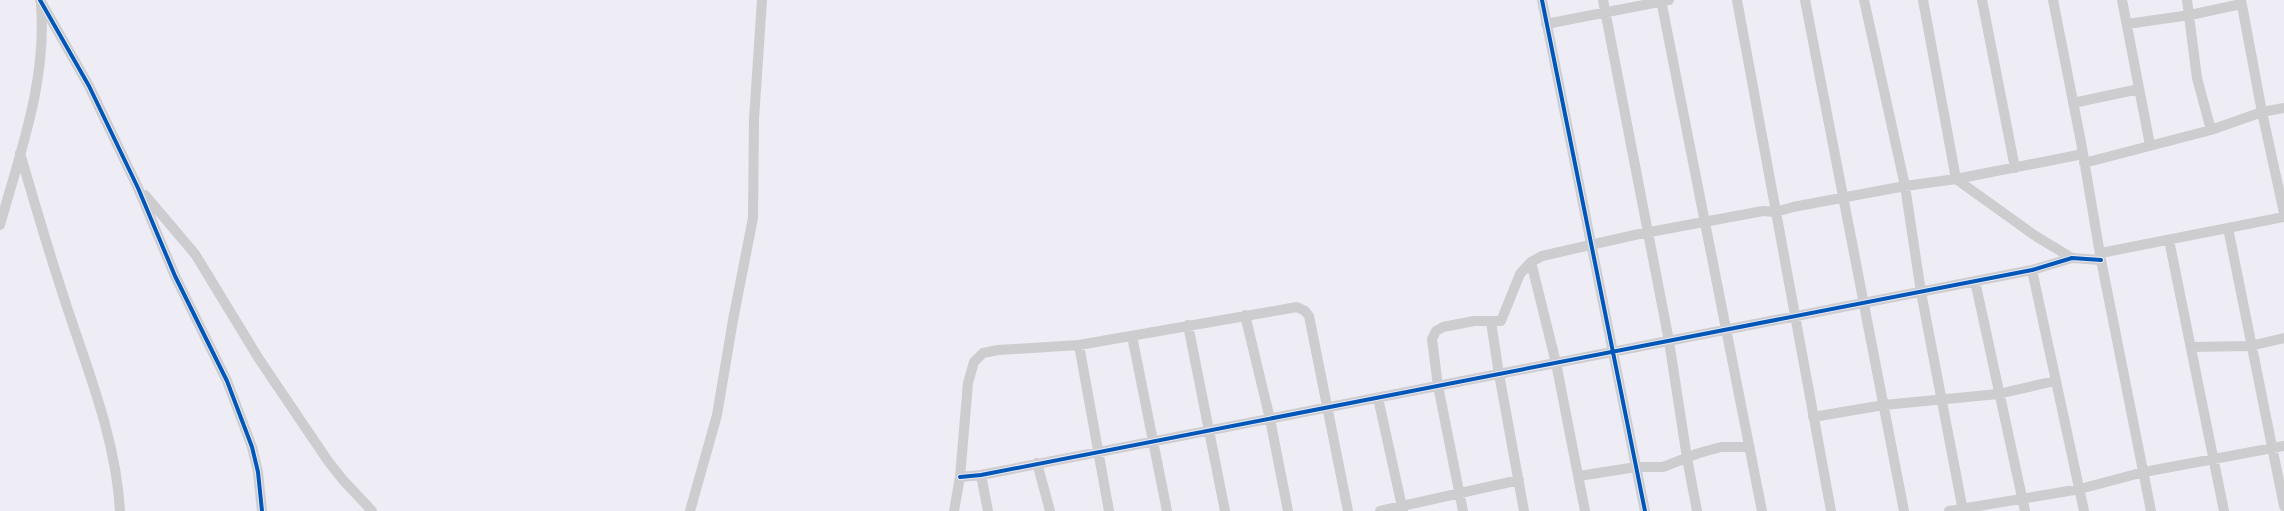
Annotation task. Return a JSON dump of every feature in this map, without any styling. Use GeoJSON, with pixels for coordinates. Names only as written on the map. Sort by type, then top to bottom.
{"type":"FeatureCollection","features":[{"type":"Feature","properties":{"kind":"street"},"geometry":{"type":"LineString","coordinates":[[0,225],[33,108],[42,57],[43,32],[41,0]]}},
{"type":"Feature","properties":{"kind":"street"},"geometry":{"type":"LineString","coordinates":[[41,0],[89,86],[138,188],[175,276],[227,381],[252,447],[258,472],[262,511]]}},
{"type":"Feature","properties":{"kind":"street"},"geometry":{"type":"LineString","coordinates":[[690,511],[717,415],[733,320],[753,218],[754,119],[762,0]]}},
{"type":"Feature","properties":{"kind":"street"},"geometry":{"type":"LineString","coordinates":[[1542,0],[1645,511]]}},
{"type":"Feature","properties":{"kind":"street"},"geometry":{"type":"LineString","coordinates":[[1603,0],[1669,341],[1687,458],[1698,511]]}},
{"type":"Feature","properties":{"kind":"street"},"geometry":{"type":"LineString","coordinates":[[1737,0],[1794,317],[1831,511]]}},
{"type":"Feature","properties":{"kind":"street"},"geometry":{"type":"LineString","coordinates":[[1805,0],[1845,198],[1904,511]]}},
{"type":"Feature","properties":{"kind":"street"},"geometry":{"type":"LineString","coordinates":[[1864,0],[1905,186],[1921,292],[1963,510]]}},
{"type":"Feature","properties":{"kind":"street"},"geometry":{"type":"LineString","coordinates":[[1923,0],[1956,179],[2034,235],[2072,258]]}},
{"type":"Feature","properties":{"kind":"street"},"geometry":{"type":"LineString","coordinates":[[1982,0],[2015,168]]}},
{"type":"Feature","properties":{"kind":"street"},"geometry":{"type":"LineString","coordinates":[[2054,0],[2101,257],[2151,511]]}},
{"type":"Feature","properties":{"kind":"street"},"geometry":{"type":"LineString","coordinates":[[2122,0],[2150,145]]}},
{"type":"Feature","properties":{"kind":"street"},"geometry":{"type":"LineString","coordinates":[[2187,0],[2197,78],[2211,130]]}},
{"type":"Feature","properties":{"kind":"street"},"geometry":{"type":"LineString","coordinates":[[1546,24],[1663,1],[1725,330],[1762,511]]}},
{"type":"Feature","properties":{"kind":"street"},"geometry":{"type":"LineString","coordinates":[[2127,24],[2190,15],[2241,2],[2262,112],[2280,176],[2284,213]]}},
{"type":"Feature","properties":{"kind":"street"},"geometry":{"type":"LineString","coordinates":[[2074,103],[2139,89]]}},
{"type":"Feature","properties":{"kind":"street"},"geometry":{"type":"LineString","coordinates":[[1463,511],[1438,386],[1432,339],[1436,331],[1443,327],[1474,321],[1501,321],[1504,318],[1520,274],[1531,262],[1542,256],[1591,244],[1648,233],[1763,212],[1776,212],[1793,207],[1905,186],[1956,179],[2015,168],[2084,159],[2211,130],[2262,112],[2284,108]]}},
{"type":"Feature","properties":{"kind":"street"},"geometry":{"type":"LineString","coordinates":[[20,153],[47,246],[108,432],[118,481],[120,511]]}},
{"type":"Feature","properties":{"kind":"street"},"geometry":{"type":"LineString","coordinates":[[138,188],[196,254],[259,359],[328,461],[343,480],[372,511]]}},
{"type":"Feature","properties":{"kind":"street"},"geometry":{"type":"LineString","coordinates":[[960,477],[981,475],[1921,292],[2032,270],[2072,258],[2101,257],[2169,240],[2284,217]]}},
{"type":"Feature","properties":{"kind":"street"},"geometry":{"type":"LineString","coordinates":[[2228,228],[2250,346],[2284,506]]}},
{"type":"Feature","properties":{"kind":"street"},"geometry":{"type":"LineString","coordinates":[[2169,240],[2224,511]]}},
{"type":"Feature","properties":{"kind":"street"},"geometry":{"type":"LineString","coordinates":[[1531,262],[1556,363],[1585,511]]}},
{"type":"Feature","properties":{"kind":"street"},"geometry":{"type":"LineString","coordinates":[[2032,270],[2084,511]]}},
{"type":"Feature","properties":{"kind":"street"},"geometry":{"type":"LineString","coordinates":[[1975,281],[1998,394],[2025,511]]}},
{"type":"Feature","properties":{"kind":"street"},"geometry":{"type":"LineString","coordinates":[[954,511],[960,477],[968,383],[974,362],[984,353],[998,350],[1079,346],[1188,325],[1298,307],[1305,311],[1309,316],[1326,408],[1348,511]]}},
{"type":"Feature","properties":{"kind":"street"},"geometry":{"type":"LineString","coordinates":[[1245,315],[1270,419],[1288,511]]}},
{"type":"Feature","properties":{"kind":"street"},"geometry":{"type":"LineString","coordinates":[[1491,322],[1498,374],[1524,511]]}},
{"type":"Feature","properties":{"kind":"street"},"geometry":{"type":"LineString","coordinates":[[1188,325],[1225,511]]}},
{"type":"Feature","properties":{"kind":"street"},"geometry":{"type":"LineString","coordinates":[[1132,336],[1167,511]]}},
{"type":"Feature","properties":{"kind":"street"},"geometry":{"type":"LineString","coordinates":[[2191,347],[2250,346],[2284,338]]}},
{"type":"Feature","properties":{"kind":"street"},"geometry":{"type":"LineString","coordinates":[[1079,346],[1109,511]]}},
{"type":"Feature","properties":{"kind":"street"},"geometry":{"type":"LineString","coordinates":[[1813,417],[1884,405],[1942,401],[1998,394],[2055,381]]}},
{"type":"Feature","properties":{"kind":"street"},"geometry":{"type":"LineString","coordinates":[[1378,398],[1402,509]]}},
{"type":"Feature","properties":{"kind":"street"},"geometry":{"type":"LineString","coordinates":[[1949,511],[2023,500],[2080,489],[2144,472],[2284,446]]}},
{"type":"Feature","properties":{"kind":"street"},"geometry":{"type":"LineString","coordinates":[[1579,476],[1636,467],[1663,467],[1721,447],[1749,447]]}},
{"type":"Feature","properties":{"kind":"street"},"geometry":{"type":"LineString","coordinates":[[1037,463],[1050,511]]}},
{"type":"Feature","properties":{"kind":"street"},"geometry":{"type":"LineString","coordinates":[[981,475],[988,511]]}},
{"type":"Feature","properties":{"kind":"street"},"geometry":{"type":"LineString","coordinates":[[1380,511],[1402,509],[1459,493],[1518,480]]}},
{"type":"Feature","properties":{"kind":"cycle path"},"geometry":{"type":"LineString","coordinates":[[40,0],[89,86],[138,188],[175,276],[227,381],[252,447],[258,472],[262,511]]}},
{"type":"Feature","properties":{"kind":"cycle path"},"geometry":{"type":"LineString","coordinates":[[1542,0],[1645,511]]}},
{"type":"Feature","properties":{"kind":"cycle path"},"geometry":{"type":"LineString","coordinates":[[960,477],[981,475],[2032,270],[2072,258],[2101,260]]}}]}
